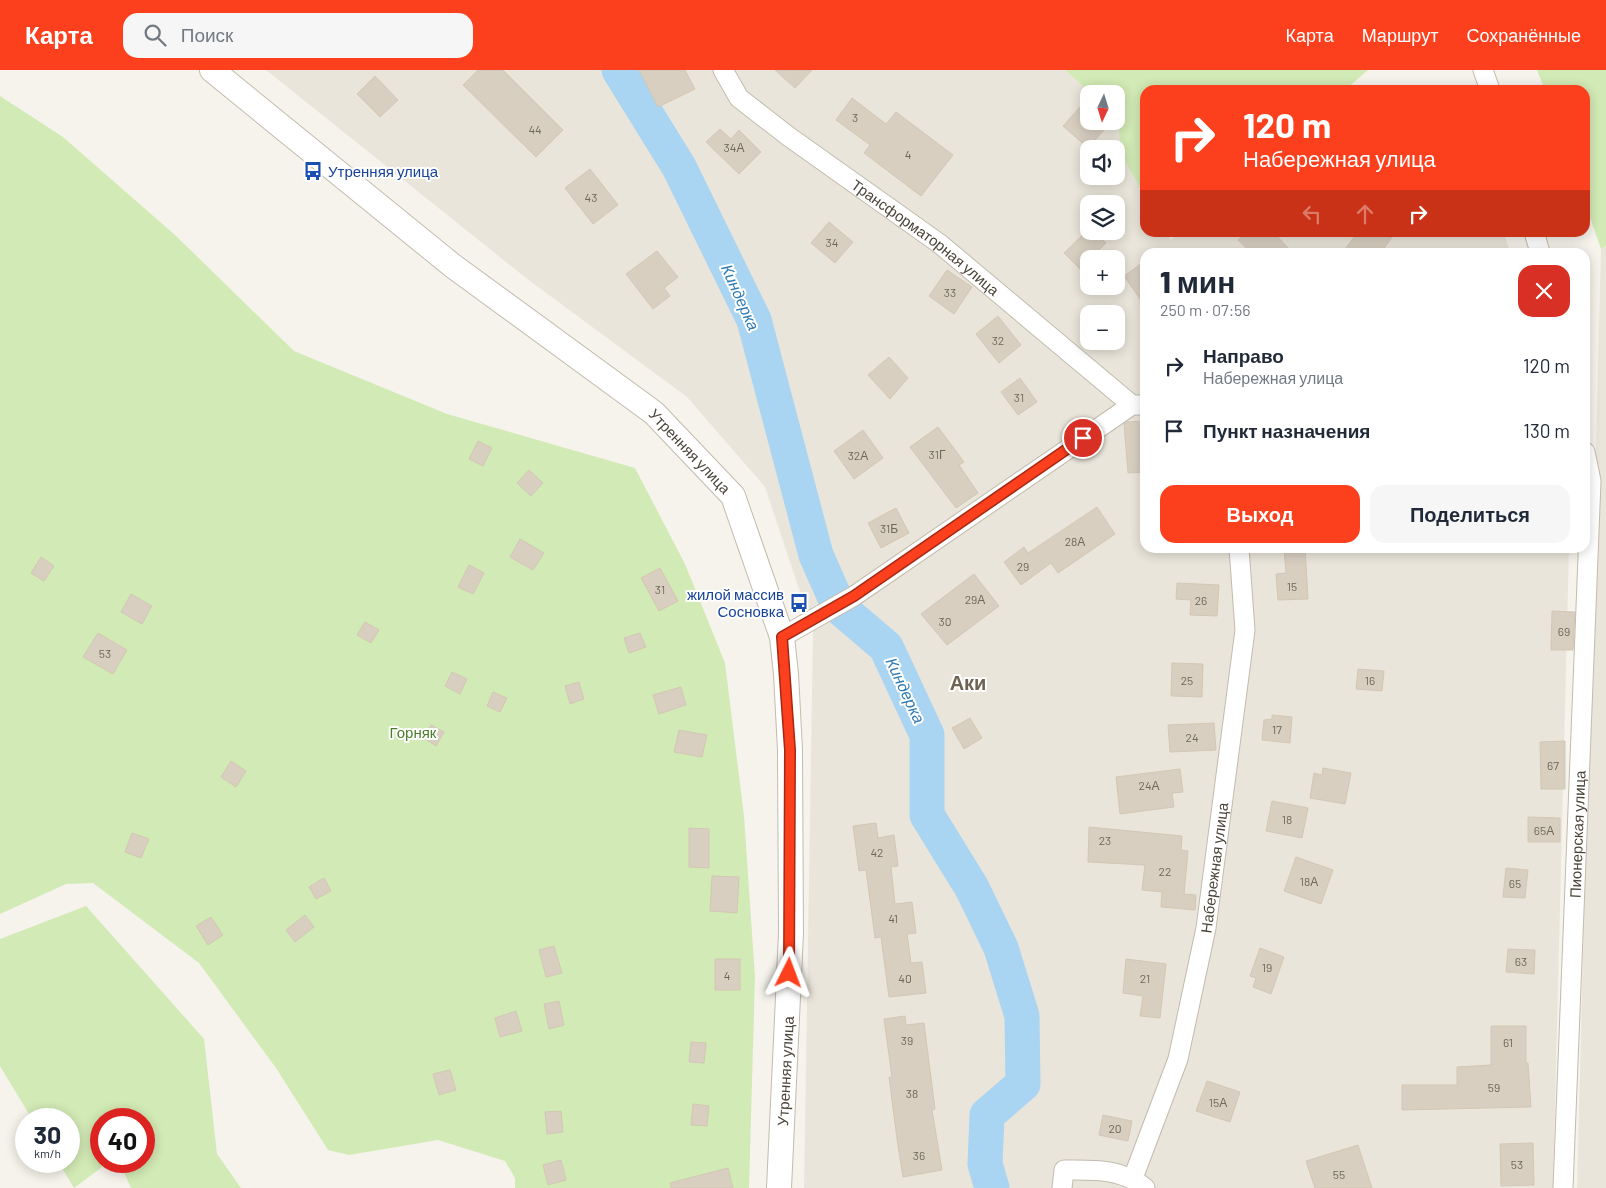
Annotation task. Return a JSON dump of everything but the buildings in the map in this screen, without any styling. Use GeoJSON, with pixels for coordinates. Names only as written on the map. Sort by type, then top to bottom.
{"type":"FeatureCollection","features":[{"type":"Feature","properties":{"kind":"street","name":"Утренняя улица"},"geometry":{"type":"LineString","coordinates":[[212,70],[453,266],[654,414],[733,496],[782,637],[790,750],[791,934],[779,1188]]}},
{"type":"Feature","properties":{"kind":"street","name":"Трансформаторная улица"},"geometry":{"type":"LineString","coordinates":[[723,70],[739,98],[796,142],[940,244],[1138,405]]}},
{"type":"Feature","properties":{"kind":"street"},"geometry":{"type":"LineString","coordinates":[[1484,70],[1488,85]]}},
{"type":"Feature","properties":{"kind":"street"},"geometry":{"type":"LineString","coordinates":[[782,637],[854,596],[1138,405]]}},
{"type":"Feature","properties":{"kind":"street","name":"Пионерская улица"},"geometry":{"type":"LineString","coordinates":[[1563,1188],[1599,486],[1590,464]]}},
{"type":"Feature","properties":{"kind":"street","name":"Набережная улица"},"geometry":{"type":"LineString","coordinates":[[1062,1188],[1064,1170],[1106,1171],[1139,1183],[1178,1059],[1206,928],[1245,630],[1239,553]]}},
{"type":"Feature","properties":{"kind":"shaded area"},"geometry":{"type":"Polygon","coordinates":[[[266,70],[1065,70],[1082,85],[1080,85],[1080,130],[1120,130],[1121,140],[1080,140],[1080,185],[1125,185],[1125,162],[1140,187],[1140,237],[1169,237],[1171,240],[1174,237],[1505,237],[1509,248],[1140,248],[1140,553],[1569,553],[1553,1188],[804,1188],[813,631],[765,487],[687,397],[526,278],[266,70]]]}},
{"type":"Feature","properties":{"kind":"shaded area"},"geometry":{"type":"Polygon","coordinates":[[[1606,246],[1606,1188],[1577,1188],[1601,249],[1606,246]]]}},
{"type":"Feature","properties":{"kind":"green space"},"geometry":{"type":"Polygon","coordinates":[[[1065,70],[1368,70],[1351,85],[1140,85],[1140,187],[1125,162],[1125,140],[1120,140],[1119,130],[1125,130],[1125,85],[1082,85],[1065,70]]]}},
{"type":"Feature","properties":{"kind":"green space"},"geometry":{"type":"Polygon","coordinates":[[[1537,70],[1606,70],[1606,246],[1601,249],[1590,217],[1590,85],[1543,85],[1537,70]]]}},
{"type":"Feature","properties":{"kind":"green space","name":"Горняк"},"geometry":{"type":"Polygon","coordinates":[[[0,96],[63,137],[175,235],[294,351],[447,414],[635,468],[685,564],[725,663],[744,816],[755,977],[749,1188],[515,1188],[515,1178],[505,1161],[438,1140],[349,1155],[328,1150],[276,1068],[199,963],[93,883],[66,884],[0,914],[0,96]]]}},
{"type":"Feature","properties":{"kind":"green space"},"geometry":{"type":"Polygon","coordinates":[[[86,906],[204,1039],[217,1154],[241,1188],[131,1188],[124,1173],[155,1173],[155,1108],[90,1108],[90,1173],[94,1173],[74,1188],[65,1173],[80,1173],[80,1108],[25,1108],[0,1066],[0,939],[86,906]]]}},
{"type":"Feature","properties":{"kind":"waterway","name":"Киндерка"},"geometry":{"type":"LineString","coordinates":[[619,70],[679,167],[754,320],[816,555],[839,607],[886,647],[927,735],[927,815],[972,888],[1001,948],[1022,1016],[1023,1084],[987,1115],[985,1164],[992,1188]]}},
{"type":"Feature","properties":{"kind":"place","name":"Утренняя улица"},"geometry":{"type":"Point","coordinates":[313,171]}},
{"type":"Feature","properties":{"kind":"place","name":"жилой массив Сосновка"},"geometry":{"type":"Point","coordinates":[799,603]}},
{"type":"Feature","properties":{"kind":"district","name":"Аки"},"geometry":{"type":"Point","coordinates":[968,682]}},
{"type":"Feature","properties":{"kind":"route"},"geometry":{"type":"LineString","coordinates":[[789,973],[791,934],[790,750],[782,637],[854,596],[1083,438]]}}]}
